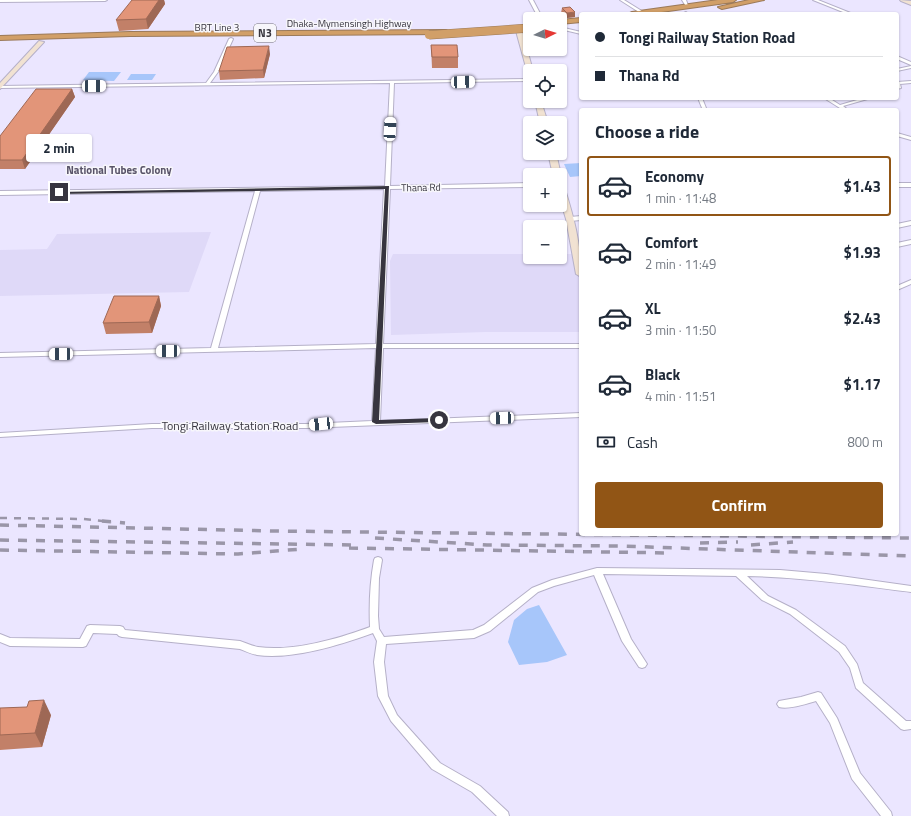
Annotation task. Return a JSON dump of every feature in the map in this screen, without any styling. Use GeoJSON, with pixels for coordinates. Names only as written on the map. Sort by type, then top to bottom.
{"type":"FeatureCollection","features":[{"type":"Feature","properties":{"kind":"highway"},"geometry":{"type":"LineString","coordinates":[[685,12],[733,0]]}},
{"type":"Feature","properties":{"kind":"highway"},"geometry":{"type":"LineString","coordinates":[[685,12],[761,0]]}},
{"type":"Feature","properties":{"kind":"highway"},"geometry":{"type":"LineString","coordinates":[[567,25],[579,23]]}},
{"type":"Feature","properties":{"kind":"highway","name":"Dhaka-Mymensingh Highway"},"geometry":{"type":"LineString","coordinates":[[0,38],[130,34],[442,32],[523,28]]}},
{"type":"Feature","properties":{"kind":"highway","name":"BRT Line 3"},"geometry":{"type":"LineString","coordinates":[[0,42],[429,35],[523,28]]}},
{"type":"Feature","properties":{"kind":"highway","name":"Dhaka-Mymensingh Highway"},"geometry":{"type":"LineString","coordinates":[[0,42],[399,38],[523,30]]}},
{"type":"Feature","properties":{"kind":"street"},"geometry":{"type":"LineString","coordinates":[[0,1],[105,0]]}},
{"type":"Feature","properties":{"kind":"street"},"geometry":{"type":"LineString","coordinates":[[530,0],[537,12]]}},
{"type":"Feature","properties":{"kind":"street"},"geometry":{"type":"LineString","coordinates":[[622,0],[641,12]]}},
{"type":"Feature","properties":{"kind":"street"},"geometry":{"type":"LineString","coordinates":[[684,0],[685,12]]}},
{"type":"Feature","properties":{"kind":"street"},"geometry":{"type":"LineString","coordinates":[[815,0],[845,12]]}},
{"type":"Feature","properties":{"kind":"street"},"geometry":{"type":"LineString","coordinates":[[903,0],[911,3]]}},
{"type":"Feature","properties":{"kind":"street"},"geometry":{"type":"LineString","coordinates":[[567,28],[579,32]]}},
{"type":"Feature","properties":{"kind":"street"},"geometry":{"type":"LineString","coordinates":[[519,31],[528,64]]}},
{"type":"Feature","properties":{"kind":"street"},"geometry":{"type":"LineString","coordinates":[[207,84],[216,72],[231,39]]}},
{"type":"Feature","properties":{"kind":"street"},"geometry":{"type":"LineString","coordinates":[[0,87],[40,42]]}},
{"type":"Feature","properties":{"kind":"street"},"geometry":{"type":"LineString","coordinates":[[899,58],[911,66]]}},
{"type":"Feature","properties":{"kind":"street"},"geometry":{"type":"LineString","coordinates":[[899,69],[911,66]]}},
{"type":"Feature","properties":{"kind":"street"},"geometry":{"type":"LineString","coordinates":[[0,87],[523,80]]}},
{"type":"Feature","properties":{"kind":"street"},"geometry":{"type":"LineString","coordinates":[[376,422],[392,82]]}},
{"type":"Feature","properties":{"kind":"street"},"geometry":{"type":"LineString","coordinates":[[899,83],[911,82]]}},
{"type":"Feature","properties":{"kind":"street"},"geometry":{"type":"LineString","coordinates":[[830,100],[843,108]]}},
{"type":"Feature","properties":{"kind":"street"},"geometry":{"type":"LineString","coordinates":[[840,106],[861,100]]}},
{"type":"Feature","properties":{"kind":"street"},"geometry":{"type":"LineString","coordinates":[[903,136],[911,134]]}},
{"type":"Feature","properties":{"kind":"street"},"geometry":{"type":"LineString","coordinates":[[899,135],[911,139]]}},
{"type":"Feature","properties":{"kind":"street","name":"Thana Rd"},"geometry":{"type":"LineString","coordinates":[[0,194],[523,185]]}},
{"type":"Feature","properties":{"kind":"street"},"geometry":{"type":"LineString","coordinates":[[899,185],[911,186]]}},
{"type":"Feature","properties":{"kind":"street"},"geometry":{"type":"LineString","coordinates":[[214,350],[258,189]]}},
{"type":"Feature","properties":{"kind":"street"},"geometry":{"type":"LineString","coordinates":[[567,209],[579,264]]}},
{"type":"Feature","properties":{"kind":"street"},"geometry":{"type":"LineString","coordinates":[[570,219],[579,218]]}},
{"type":"Feature","properties":{"kind":"street"},"geometry":{"type":"LineString","coordinates":[[899,226],[911,223]]}},
{"type":"Feature","properties":{"kind":"street"},"geometry":{"type":"LineString","coordinates":[[899,245],[911,242]]}},
{"type":"Feature","properties":{"kind":"street"},"geometry":{"type":"LineString","coordinates":[[899,287],[911,282]]}},
{"type":"Feature","properties":{"kind":"street"},"geometry":{"type":"LineString","coordinates":[[0,355],[380,346],[579,346]]}},
{"type":"Feature","properties":{"kind":"street","name":"Tongi Railway Station Road"},"geometry":{"type":"LineString","coordinates":[[0,435],[152,426],[306,426],[579,415]]}},
{"type":"Feature","properties":{"kind":"street"},"geometry":{"type":"LineString","coordinates":[[378,560],[373,599],[375,629],[382,641],[379,662],[383,696],[394,718],[436,766],[476,789],[504,816]]}},
{"type":"Feature","properties":{"kind":"street"},"geometry":{"type":"LineString","coordinates":[[382,641],[474,634],[488,628],[534,590],[552,583],[597,571],[780,573],[826,577],[911,589]]}},
{"type":"Feature","properties":{"kind":"street"},"geometry":{"type":"LineString","coordinates":[[597,571],[627,641],[642,664]]}},
{"type":"Feature","properties":{"kind":"street"},"geometry":{"type":"LineString","coordinates":[[737,572],[764,598],[793,612],[842,649],[854,667],[859,685],[904,726],[911,725]]}},
{"type":"Feature","properties":{"kind":"street"},"geometry":{"type":"LineString","coordinates":[[0,638],[10,642],[82,643],[90,629],[120,630],[122,633],[240,645],[258,651],[309,648],[353,637],[375,629]]}},
{"type":"Feature","properties":{"kind":"street"},"geometry":{"type":"LineString","coordinates":[[782,704],[818,696],[834,721],[856,776],[887,816]]}},
{"type":"Feature","properties":{"kind":"shaded area"},"geometry":{"type":"Polygon","coordinates":[[[211,232],[189,292],[0,296],[0,250],[47,249],[57,234],[211,232]]]}},
{"type":"Feature","properties":{"kind":"shaded area"},"geometry":{"type":"Polygon","coordinates":[[[393,254],[523,254],[523,264],[567,264],[567,254],[574,254],[579,274],[579,332],[486,332],[391,335],[390,261],[393,254]]]}},
{"type":"Feature","properties":{"kind":"water"},"geometry":{"type":"Polygon","coordinates":[[[89,72],[121,72],[114,81],[83,80],[89,72]]]}},
{"type":"Feature","properties":{"kind":"water"},"geometry":{"type":"Polygon","coordinates":[[[131,74],[156,74],[152,80],[127,80],[131,74]]]}},
{"type":"Feature","properties":{"kind":"water"},"geometry":{"type":"Polygon","coordinates":[[[579,163],[579,176],[570,177],[564,164],[579,163]]]}},
{"type":"Feature","properties":{"kind":"water"},"geometry":{"type":"Polygon","coordinates":[[[539,605],[567,655],[547,662],[519,665],[508,642],[514,620],[527,609],[539,605]]]}},
{"type":"Feature","properties":{"kind":"building"},"geometry":{"type":"Polygon","coordinates":[[[132,0],[159,0],[146,19],[116,20],[132,0]]]}},
{"type":"Feature","properties":{"kind":"building"},"geometry":{"type":"Polygon","coordinates":[[[570,7],[575,12],[567,13],[562,8],[570,7]]]}},
{"type":"Feature","properties":{"kind":"building"},"geometry":{"type":"Polygon","coordinates":[[[431,45],[457,45],[458,57],[432,57],[431,45]]]}},
{"type":"Feature","properties":{"kind":"building"},"geometry":{"type":"Polygon","coordinates":[[[269,46],[263,70],[219,71],[227,47],[269,46]]]}},
{"type":"Feature","properties":{"kind":"building"},"geometry":{"type":"Polygon","coordinates":[[[36,89],[72,89],[22,160],[0,160],[0,136],[36,89]]]}},
{"type":"Feature","properties":{"kind":"building"},"geometry":{"type":"Polygon","coordinates":[[[114,296],[159,296],[149,322],[103,323],[114,296]]]}},
{"type":"Feature","properties":{"kind":"building"},"geometry":{"type":"Polygon","coordinates":[[[44,700],[35,733],[0,735],[0,708],[27,707],[29,701],[44,700]]]}},
{"type":"Feature","properties":{"kind":"railway"},"geometry":{"type":"LineString","coordinates":[[0,518],[84,519],[106,521]]}},
{"type":"Feature","properties":{"kind":"railway"},"geometry":{"type":"LineString","coordinates":[[106,521],[125,523]]}},
{"type":"Feature","properties":{"kind":"railway"},"geometry":{"type":"LineString","coordinates":[[106,521],[112,522]]}},
{"type":"Feature","properties":{"kind":"railway"},"geometry":{"type":"LineString","coordinates":[[0,525],[274,531],[579,534]]}},
{"type":"Feature","properties":{"kind":"railway"},"geometry":{"type":"LineString","coordinates":[[729,536],[911,538]]}},
{"type":"Feature","properties":{"kind":"railway"},"geometry":{"type":"LineString","coordinates":[[375,538],[487,545],[620,546],[911,556]]}},
{"type":"Feature","properties":{"kind":"railway"},"geometry":{"type":"LineString","coordinates":[[0,540],[355,545]]}},
{"type":"Feature","properties":{"kind":"railway"},"geometry":{"type":"LineString","coordinates":[[700,543],[738,542]]}},
{"type":"Feature","properties":{"kind":"railway"},"geometry":{"type":"LineString","coordinates":[[751,545],[793,542]]}},
{"type":"Feature","properties":{"kind":"railway"},"geometry":{"type":"LineString","coordinates":[[349,548],[671,553]]}},
{"type":"Feature","properties":{"kind":"railway"},"geometry":{"type":"LineString","coordinates":[[0,550],[238,554],[302,549]]}},
{"type":"Feature","properties":{"kind":"district","name":"National Tubes Colony"},"geometry":{"type":"Point","coordinates":[119,170]}},
{"type":"Feature","properties":{"kind":"route"},"geometry":{"type":"LineString","coordinates":[[59,192],[388,188],[376,422],[439,420]]}}]}
